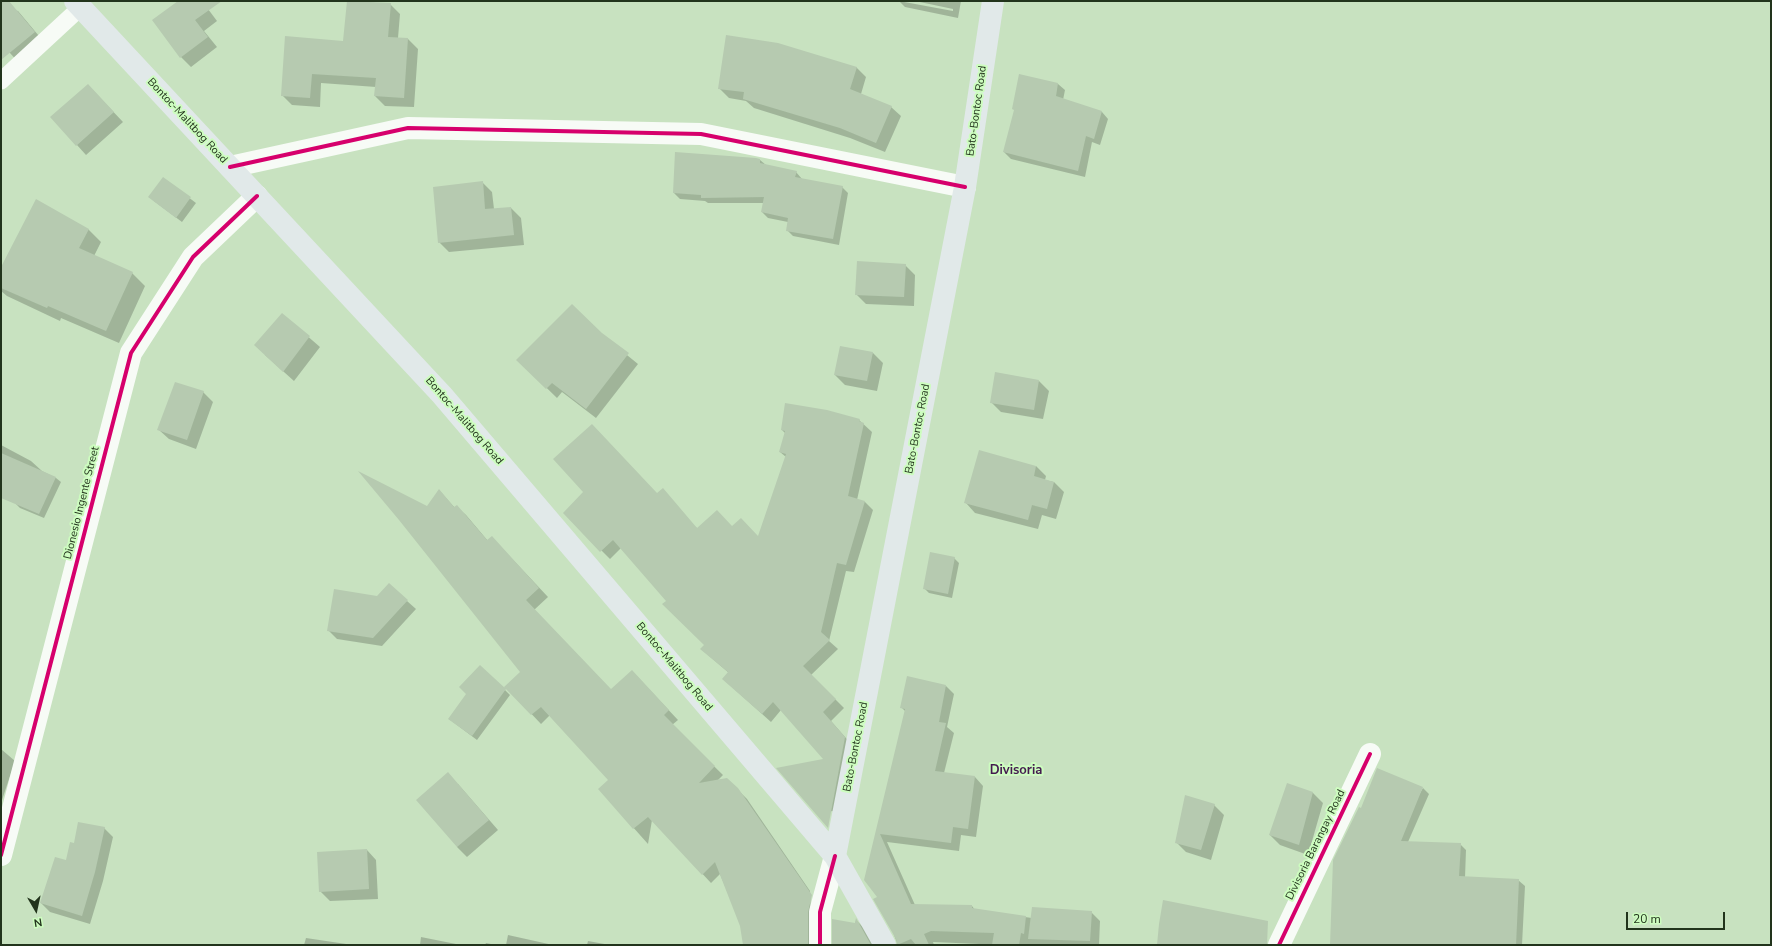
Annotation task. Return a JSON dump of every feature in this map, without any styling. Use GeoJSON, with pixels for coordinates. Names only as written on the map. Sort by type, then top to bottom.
{"type":"FeatureCollection","features":[{"type":"Feature","properties":{"kind":"main road","name":"Bato-Bontoc Road"},"geometry":{"type":"LineString","coordinates":[[835,856],[965,187],[993,1]]}},
{"type":"Feature","properties":{"kind":"main road","name":"Bontoc-Malitbog Road"},"geometry":{"type":"LineString","coordinates":[[78,4],[442,395],[835,856],[885,945]]}},
{"type":"Feature","properties":{"kind":"street"},"geometry":{"type":"LineString","coordinates":[[230,167],[408,128],[701,134],[965,187]]}},
{"type":"Feature","properties":{"kind":"street","name":"Dionesio Ingente Street"},"geometry":{"type":"LineString","coordinates":[[1,855],[131,353],[193,257],[258,196]]}},
{"type":"Feature","properties":{"kind":"street","name":"Divisoria Barangay Road"},"geometry":{"type":"LineString","coordinates":[[1279,945],[1370,754]]}},
{"type":"Feature","properties":{"kind":"street"},"geometry":{"type":"LineString","coordinates":[[820,945],[820,912],[835,856]]}},
{"type":"Feature","properties":{"kind":"lane"},"geometry":{"type":"LineString","coordinates":[[1,81],[78,4]]}},
{"type":"Feature","properties":{"kind":"building"},"geometry":{"type":"Polygon","coordinates":[[[1,1],[9,1],[35,32],[1,60],[1,1]]]}},
{"type":"Feature","properties":{"kind":"building"},"geometry":{"type":"Polygon","coordinates":[[[178,1],[222,1],[195,20],[208,37],[180,58],[152,20],[178,1]]]}},
{"type":"Feature","properties":{"kind":"building"},"geometry":{"type":"Polygon","coordinates":[[[347,1],[391,3],[388,37],[408,38],[404,98],[374,96],[376,78],[312,74],[310,98],[281,96],[285,36],[343,41],[347,1]]]}},
{"type":"Feature","properties":{"kind":"building"},"geometry":{"type":"Polygon","coordinates":[[[726,35],[778,43],[857,67],[850,89],[892,106],[876,143],[840,128],[743,99],[744,92],[718,89],[726,35]]]}},
{"type":"Feature","properties":{"kind":"building"},"geometry":{"type":"Polygon","coordinates":[[[1019,74],[1058,83],[1056,96],[1102,111],[1094,139],[1086,136],[1078,171],[1003,152],[1014,110],[1012,109],[1019,74]]]}},
{"type":"Feature","properties":{"kind":"building"},"geometry":{"type":"Polygon","coordinates":[[[88,84],[114,112],[76,146],[50,117],[88,84]]]}},
{"type":"Feature","properties":{"kind":"building"},"geometry":{"type":"Polygon","coordinates":[[[675,152],[756,158],[760,159],[760,163],[797,171],[795,177],[843,186],[833,239],[786,231],[788,218],[761,212],[764,197],[701,198],[701,195],[673,193],[675,152]]]}},
{"type":"Feature","properties":{"kind":"building"},"geometry":{"type":"Polygon","coordinates":[[[163,177],[191,197],[176,218],[148,197],[163,177]]]}},
{"type":"Feature","properties":{"kind":"building"},"geometry":{"type":"Polygon","coordinates":[[[483,181],[485,209],[511,207],[514,235],[438,243],[433,187],[483,181]]]}},
{"type":"Feature","properties":{"kind":"building"},"geometry":{"type":"Polygon","coordinates":[[[36,199],[89,229],[79,248],[133,272],[106,331],[1,288],[1,267],[36,199]]]}},
{"type":"Feature","properties":{"kind":"building"},"geometry":{"type":"Polygon","coordinates":[[[857,261],[906,264],[904,297],[855,295],[857,261]]]}},
{"type":"Feature","properties":{"kind":"building"},"geometry":{"type":"Polygon","coordinates":[[[572,304],[602,333],[629,353],[586,409],[552,383],[546,389],[516,360],[572,304]]]}},
{"type":"Feature","properties":{"kind":"building"},"geometry":{"type":"Polygon","coordinates":[[[282,313],[310,336],[283,372],[254,345],[282,313]]]}},
{"type":"Feature","properties":{"kind":"building"},"geometry":{"type":"Polygon","coordinates":[[[840,346],[873,352],[867,381],[834,375],[840,346]]]}},
{"type":"Feature","properties":{"kind":"building"},"geometry":{"type":"Polygon","coordinates":[[[995,372],[1039,380],[1034,410],[990,403],[995,372]]]}},
{"type":"Feature","properties":{"kind":"building"},"geometry":{"type":"Polygon","coordinates":[[[175,382],[204,391],[187,440],[157,430],[175,382]]]}},
{"type":"Feature","properties":{"kind":"building"},"geometry":{"type":"Polygon","coordinates":[[[785,403],[827,410],[860,419],[859,421],[864,423],[848,496],[865,501],[846,565],[837,563],[821,632],[830,640],[803,666],[836,699],[823,712],[845,737],[828,828],[776,768],[823,759],[773,702],[762,714],[722,679],[728,672],[700,649],[704,645],[662,604],[666,601],[613,540],[600,552],[563,513],[583,492],[553,459],[592,424],[657,493],[663,488],[697,528],[717,510],[732,526],[741,518],[758,536],[786,454],[779,452],[785,431],[781,430],[785,403]]]}},
{"type":"Feature","properties":{"kind":"building"},"geometry":{"type":"Polygon","coordinates":[[[979,450],[1036,466],[1034,476],[1054,482],[1047,509],[1032,505],[1028,520],[964,503],[979,450]]]}},
{"type":"Feature","properties":{"kind":"building"},"geometry":{"type":"Polygon","coordinates":[[[1,453],[56,477],[39,514],[1,498],[1,453]]]}},
{"type":"Feature","properties":{"kind":"building"},"geometry":{"type":"Polygon","coordinates":[[[358,471],[427,506],[439,489],[454,507],[457,505],[487,540],[492,536],[539,588],[526,600],[611,689],[632,670],[669,710],[664,715],[715,766],[699,783],[727,778],[738,788],[812,895],[808,912],[808,945],[743,945],[740,926],[715,862],[702,875],[648,817],[633,829],[598,789],[608,780],[541,707],[531,715],[504,687],[520,672],[358,471]]]}},
{"type":"Feature","properties":{"kind":"building"},"geometry":{"type":"Polygon","coordinates":[[[930,552],[955,557],[948,594],[923,589],[930,552]]]}},
{"type":"Feature","properties":{"kind":"building"},"geometry":{"type":"Polygon","coordinates":[[[389,583],[408,600],[373,638],[327,631],[334,589],[377,596],[389,583]]]}},
{"type":"Feature","properties":{"kind":"building"},"geometry":{"type":"Polygon","coordinates":[[[480,665],[506,689],[472,736],[448,719],[466,694],[459,687],[480,665]]]}},
{"type":"Feature","properties":{"kind":"building"},"geometry":{"type":"Polygon","coordinates":[[[907,676],[946,685],[939,722],[946,723],[935,771],[975,776],[968,829],[953,827],[951,843],[880,834],[911,904],[972,905],[972,908],[1026,916],[1024,934],[1021,933],[1019,945],[992,945],[994,933],[931,931],[924,934],[929,945],[916,945],[911,939],[897,945],[896,939],[873,899],[877,897],[864,880],[905,709],[900,708],[907,676]]]}},
{"type":"Feature","properties":{"kind":"building"},"geometry":{"type":"Polygon","coordinates":[[[1377,768],[1423,787],[1401,841],[1461,843],[1459,876],[1519,879],[1516,945],[1330,945],[1333,860],[1359,807],[1361,808],[1377,768]]]}},
{"type":"Feature","properties":{"kind":"building"},"geometry":{"type":"Polygon","coordinates":[[[448,772],[489,820],[457,847],[416,800],[448,772]]]}},
{"type":"Feature","properties":{"kind":"building"},"geometry":{"type":"Polygon","coordinates":[[[1287,783],[1313,792],[1299,845],[1269,835],[1287,783]]]}},
{"type":"Feature","properties":{"kind":"building"},"geometry":{"type":"Polygon","coordinates":[[[1185,795],[1215,804],[1201,850],[1175,843],[1185,795]]]}},
{"type":"Feature","properties":{"kind":"building"},"geometry":{"type":"Polygon","coordinates":[[[78,822],[105,827],[95,872],[82,916],[40,903],[55,857],[66,860],[70,842],[74,843],[78,822]]]}},
{"type":"Feature","properties":{"kind":"building"},"geometry":{"type":"Polygon","coordinates":[[[367,849],[369,889],[319,892],[317,852],[367,849]]]}},
{"type":"Feature","properties":{"kind":"building"},"geometry":{"type":"Polygon","coordinates":[[[1163,900],[1268,921],[1267,945],[1157,945],[1163,900]]]}},
{"type":"Feature","properties":{"kind":"building"},"geometry":{"type":"Polygon","coordinates":[[[1032,907],[1092,911],[1090,941],[1028,939],[1032,907]]]}},
{"type":"Feature","properties":{"kind":"building"},"geometry":{"type":"Polygon","coordinates":[[[856,918],[871,945],[832,945],[832,919],[855,923],[856,918]]]}},
{"type":"Feature","properties":{"kind":"cycle path"},"geometry":{"type":"LineString","coordinates":[[230,167],[408,128],[701,134],[965,187]]}},
{"type":"Feature","properties":{"kind":"cycle path"},"geometry":{"type":"LineString","coordinates":[[1,855],[131,353],[193,257],[257,196]]}},
{"type":"Feature","properties":{"kind":"cycle path"},"geometry":{"type":"LineString","coordinates":[[1279,945],[1370,754]]}},
{"type":"Feature","properties":{"kind":"cycle path"},"geometry":{"type":"LineString","coordinates":[[820,945],[820,912],[835,856]]}},
{"type":"Feature","properties":{"kind":"district","name":"Divisoria"},"geometry":{"type":"Point","coordinates":[1016,771]}}]}
